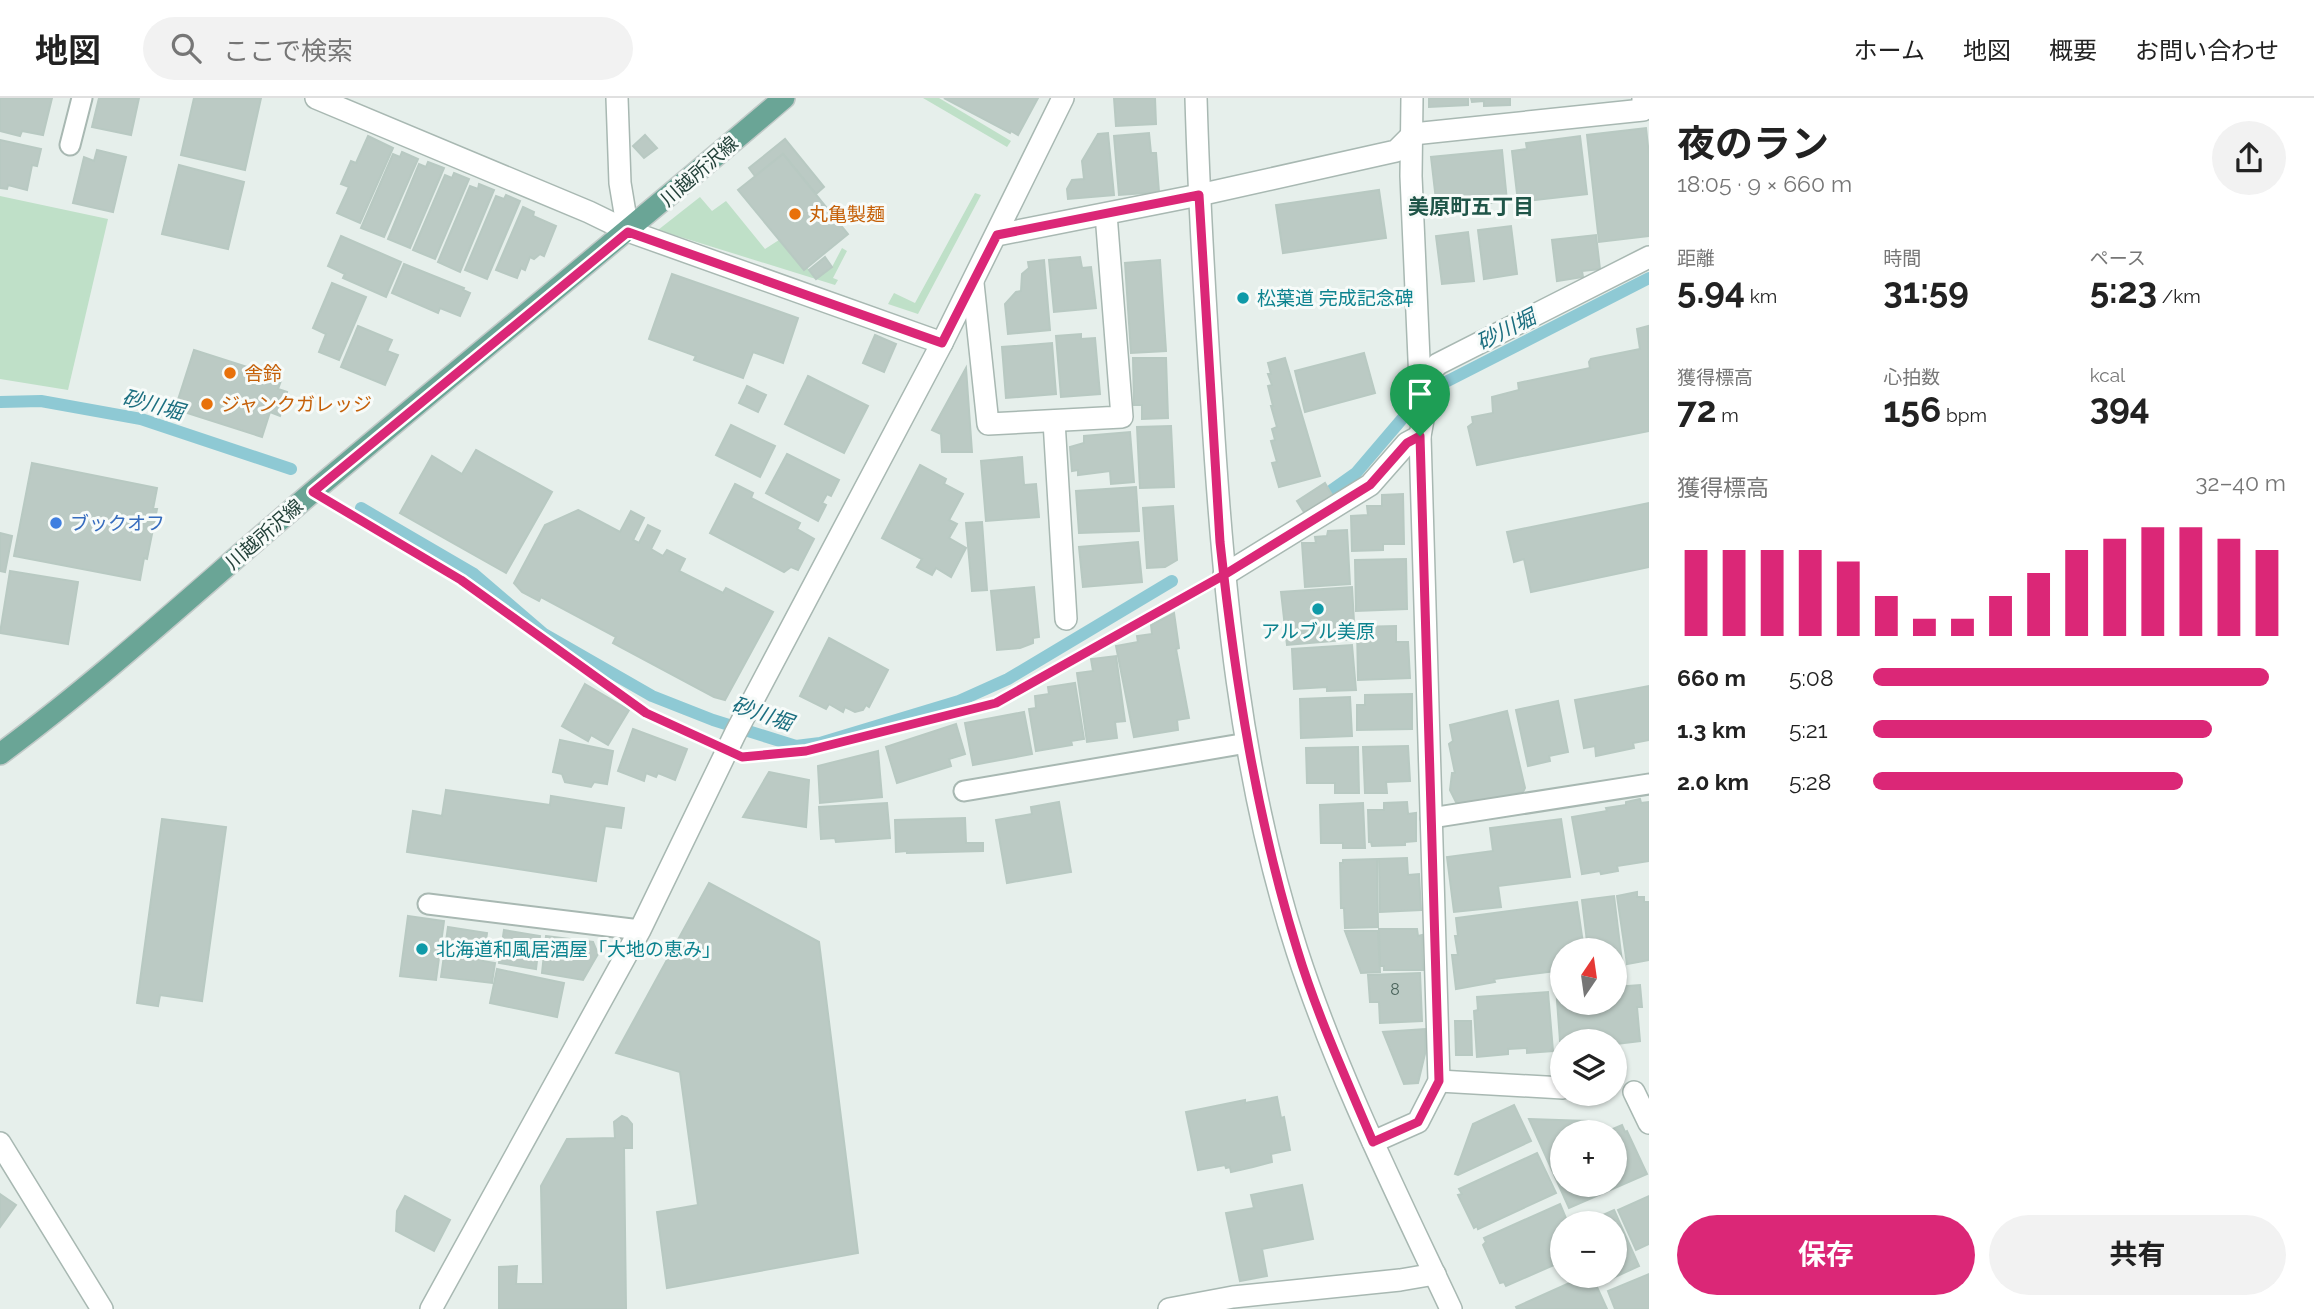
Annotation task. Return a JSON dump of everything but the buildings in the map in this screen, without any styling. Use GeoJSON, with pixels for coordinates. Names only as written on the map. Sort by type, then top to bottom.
{"type":"FeatureCollection","features":[{"type":"Feature","properties":{"kind":"main road","name":"川越所沢線"},"geometry":{"type":"LineString","coordinates":[[0,754],[64,707],[337,471],[628,232],[785,98]]}},
{"type":"Feature","properties":{"kind":"street"},"geometry":{"type":"LineString","coordinates":[[316,98],[589,212],[628,232],[942,343]]}},
{"type":"Feature","properties":{"kind":"street"},"geometry":{"type":"LineString","coordinates":[[617,98],[620,183],[628,232]]}},
{"type":"Feature","properties":{"kind":"street"},"geometry":{"type":"LineString","coordinates":[[431,1309],[640,930],[731,743],[973,283],[1063,98]]}},
{"type":"Feature","properties":{"kind":"street"},"geometry":{"type":"LineString","coordinates":[[1196,98],[1199,195],[1224,575],[1247,743],[1268,845],[1297,950],[1324,1026],[1373,1142],[1451,1309]]}},
{"type":"Feature","properties":{"kind":"street"},"geometry":{"type":"LineString","coordinates":[[1373,1142],[1418,1122],[1439,1081],[1420,436],[1424,414],[1420,382],[1411,176],[1412,98]]}},
{"type":"Feature","properties":{"kind":"street"},"geometry":{"type":"LineString","coordinates":[[997,235],[1199,195],[1396,150],[1413,134],[1643,110],[1643,98]]}},
{"type":"Feature","properties":{"kind":"street"},"geometry":{"type":"LineString","coordinates":[[973,283],[988,424],[1122,417],[1105,214]]}},
{"type":"Feature","properties":{"kind":"street"},"geometry":{"type":"LineString","coordinates":[[1420,382],[1438,364],[1649,257]]}},
{"type":"Feature","properties":{"kind":"street"},"geometry":{"type":"LineString","coordinates":[[1054,421],[1066,619]]}},
{"type":"Feature","properties":{"kind":"street"},"geometry":{"type":"LineString","coordinates":[[1224,575],[1370,485],[1407,443],[1420,436]]}},
{"type":"Feature","properties":{"kind":"street"},"geometry":{"type":"LineString","coordinates":[[1439,1081],[1550,1087]]}},
{"type":"Feature","properties":{"kind":"street"},"geometry":{"type":"LineString","coordinates":[[1633,1092],[1649,1123]]}},
{"type":"Feature","properties":{"kind":"street"},"geometry":{"type":"LineString","coordinates":[[0,1143],[102,1309]]}},
{"type":"Feature","properties":{"kind":"street"},"geometry":{"type":"LineString","coordinates":[[1169,1309],[1233,1297],[1435,1274]]}},
{"type":"Feature","properties":{"kind":"lane"},"geometry":{"type":"LineString","coordinates":[[70,145],[82,98]]}},
{"type":"Feature","properties":{"kind":"lane"},"geometry":{"type":"LineString","coordinates":[[964,791],[1247,743]]}},
{"type":"Feature","properties":{"kind":"lane"},"geometry":{"type":"LineString","coordinates":[[1431,818],[1649,784]]}},
{"type":"Feature","properties":{"kind":"lane"},"geometry":{"type":"LineString","coordinates":[[428,904],[640,930]]}},
{"type":"Feature","properties":{"kind":"path"},"geometry":{"type":"LineString","coordinates":[[313,492],[461,580],[646,713],[731,743],[742,757],[806,751],[996,703],[1224,575]]}},
{"type":"Feature","properties":{"kind":"green space"},"geometry":{"type":"Polygon","coordinates":[[[923,98],[939,98],[1011,141],[1007,147],[923,98]]]}},
{"type":"Feature","properties":{"kind":"green space"},"geometry":{"type":"Polygon","coordinates":[[[975,193],[981,195],[918,314],[888,304],[894,293],[915,303],[975,193]]]}},
{"type":"Feature","properties":{"kind":"green space"},"geometry":{"type":"Polygon","coordinates":[[[0,196],[108,219],[68,390],[0,379],[0,196]]]}},
{"type":"Feature","properties":{"kind":"green space"},"geometry":{"type":"Polygon","coordinates":[[[700,197],[712,211],[726,201],[765,249],[779,240],[803,269],[807,267],[816,279],[832,267],[842,248],[847,251],[833,278],[838,280],[835,285],[658,230],[700,197]]]}},
{"type":"Feature","properties":{"kind":"waterway","name":"砂川堀"},"geometry":{"type":"LineString","coordinates":[[1332,490],[1356,473],[1430,390],[1649,278]]}},
{"type":"Feature","properties":{"kind":"waterway","name":"砂川堀"},"geometry":{"type":"LineString","coordinates":[[0,402],[41,401],[141,419],[291,469]]}},
{"type":"Feature","properties":{"kind":"waterway","name":"砂川堀"},"geometry":{"type":"LineString","coordinates":[[361,508],[474,574],[544,634],[652,696],[713,720],[796,746],[820,743],[959,701],[1008,679],[1172,581]]}},
{"type":"Feature","properties":{"kind":"place","name":"丸亀製麺"},"geometry":{"type":"Point","coordinates":[795,214]}},
{"type":"Feature","properties":{"kind":"place","name":"松葉道 完成記念碑"},"geometry":{"type":"Point","coordinates":[1243,298]}},
{"type":"Feature","properties":{"kind":"place","name":"舎鈴"},"geometry":{"type":"Point","coordinates":[230,373]}},
{"type":"Feature","properties":{"kind":"place","name":"ジャンクガレッジ"},"geometry":{"type":"Point","coordinates":[207,404]}},
{"type":"Feature","properties":{"kind":"place","name":"ブックオフ"},"geometry":{"type":"Point","coordinates":[56,523]}},
{"type":"Feature","properties":{"kind":"place","name":"アルブル美原"},"geometry":{"type":"Point","coordinates":[1318,609]}},
{"type":"Feature","properties":{"kind":"place","name":"北海道和風居酒屋「大地の恵み」"},"geometry":{"type":"Point","coordinates":[422,949]}},
{"type":"Feature","properties":{"kind":"district","name":"美原町五丁目"},"geometry":{"type":"Point","coordinates":[1471,207]}},
{"type":"Feature","properties":{"kind":"route"},"geometry":{"type":"LineString","coordinates":[[1420,436],[1407,443],[1370,485],[1224,575],[996,703],[806,751],[742,757],[646,713],[461,580],[313,492],[628,232],[942,343],[997,235],[1199,195],[1220,542],[1224,575],[1247,743],[1268,845],[1297,950],[1324,1026],[1373,1142],[1418,1122],[1439,1081],[1420,436]]}}]}
